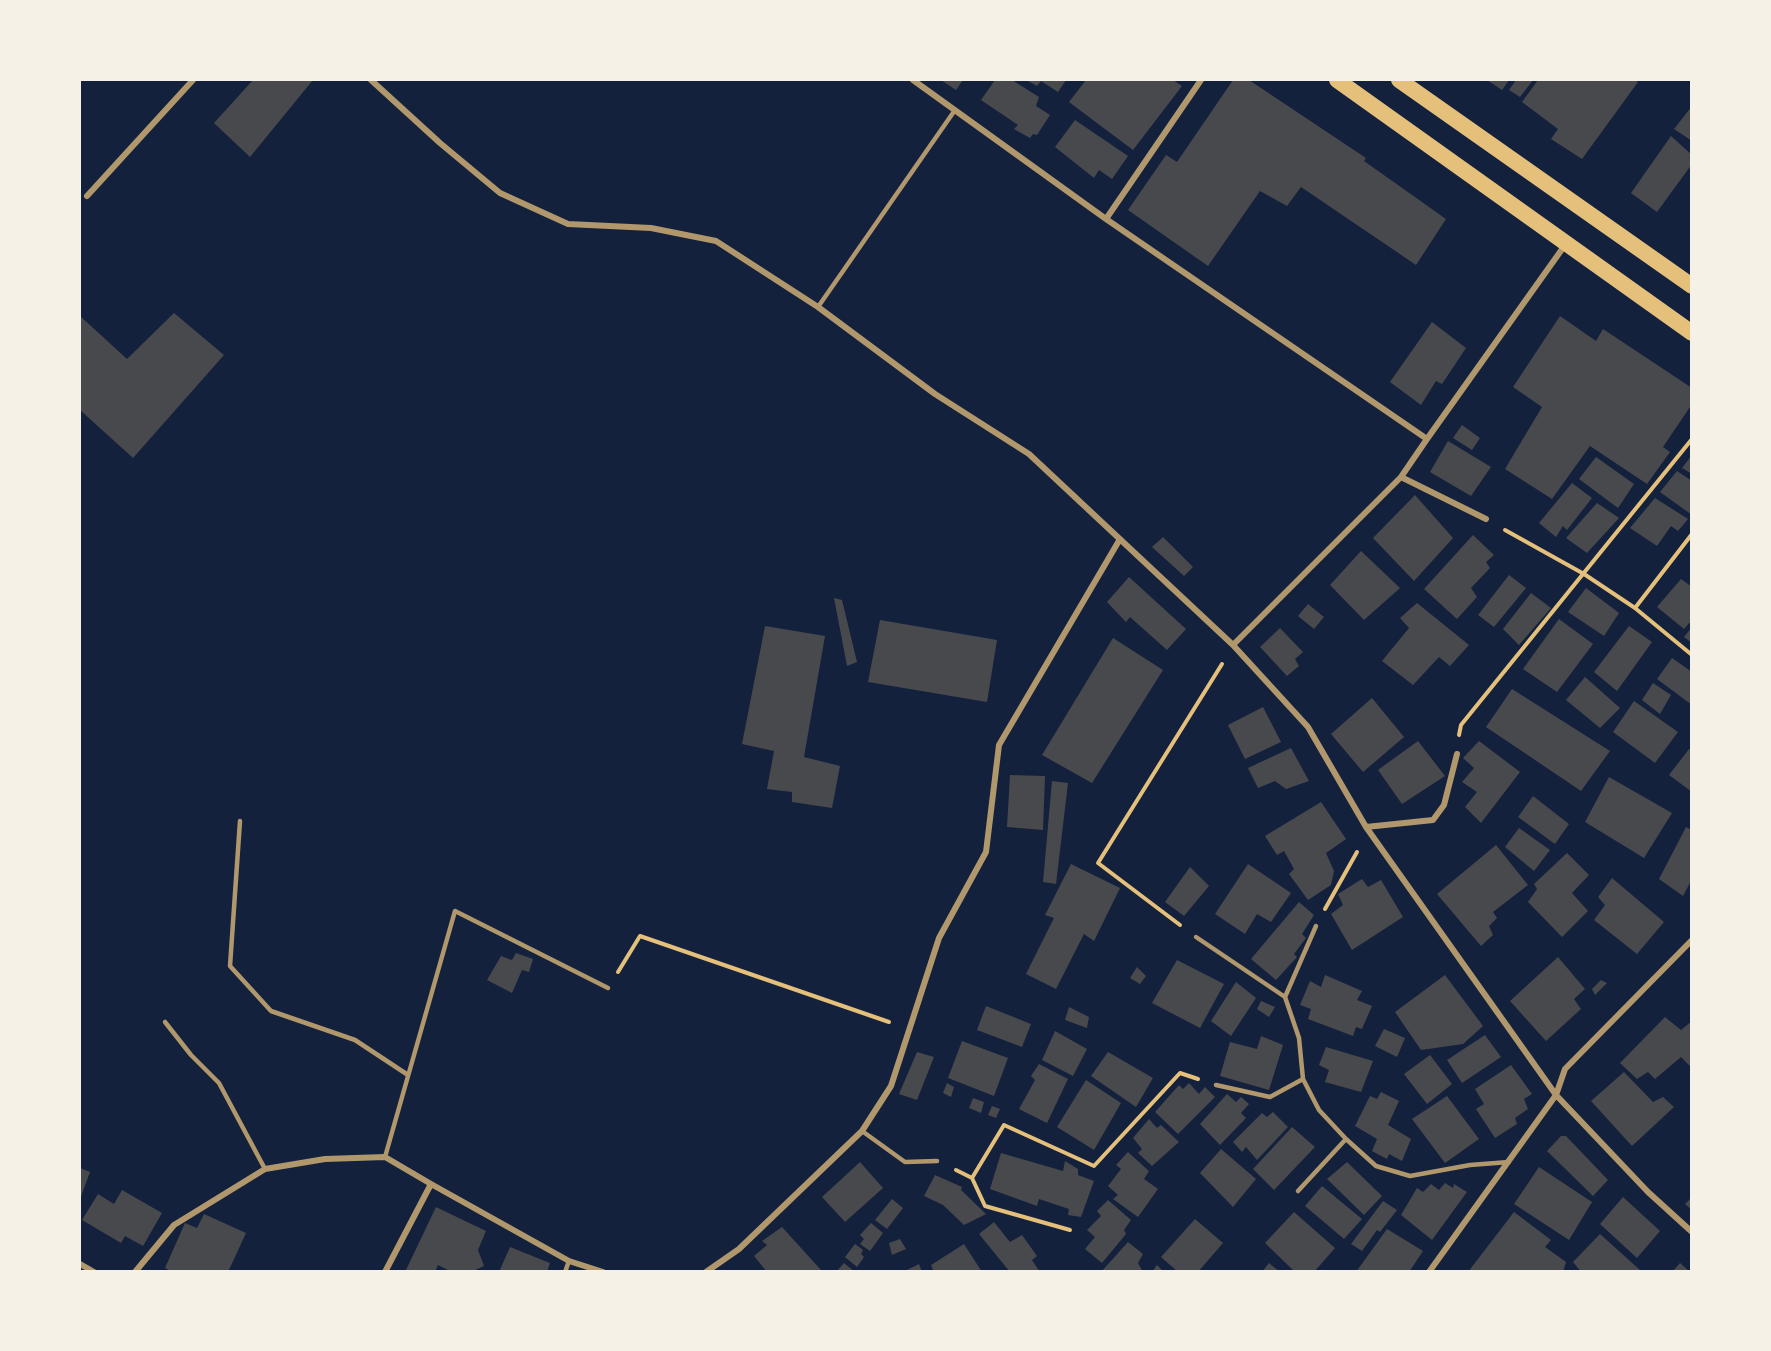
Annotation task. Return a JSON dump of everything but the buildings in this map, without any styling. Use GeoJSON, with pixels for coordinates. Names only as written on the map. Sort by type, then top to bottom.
{"type":"FeatureCollection","features":[{"type":"Feature","properties":{"kind":"highway"},"geometry":{"type":"LineString","coordinates":[[1338,80],[1692,333]]}},
{"type":"Feature","properties":{"kind":"highway"},"geometry":{"type":"LineString","coordinates":[[1399,80],[1692,286]]}},
{"type":"Feature","properties":{"kind":"street"},"geometry":{"type":"LineString","coordinates":[[87,196],[194,80]]}},
{"type":"Feature","properties":{"kind":"street"},"geometry":{"type":"LineString","coordinates":[[371,80],[440,143],[500,193],[568,224],[651,228],[717,241],[818,307],[935,394],[1029,454],[1233,645],[1308,727],[1367,829],[1556,1095],[1648,1192],[1692,1232]]}},
{"type":"Feature","properties":{"kind":"street"},"geometry":{"type":"LineString","coordinates":[[913,80],[1106,219],[1427,439]]}},
{"type":"Feature","properties":{"kind":"street"},"geometry":{"type":"LineString","coordinates":[[1106,219],[1201,80]]}},
{"type":"Feature","properties":{"kind":"street"},"geometry":{"type":"LineString","coordinates":[[1233,645],[1401,477],[1566,244]]}},
{"type":"Feature","properties":{"kind":"street"},"geometry":{"type":"LineString","coordinates":[[1401,477],[1486,519]]}},
{"type":"Feature","properties":{"kind":"street"},"geometry":{"type":"LineString","coordinates":[[706,1272],[739,1249],[862,1131],[891,1086],[939,938],[986,852],[999,745],[1120,539]]}},
{"type":"Feature","properties":{"kind":"street"},"geometry":{"type":"LineString","coordinates":[[1367,829],[1433,820],[1444,805],[1457,754]]}},
{"type":"Feature","properties":{"kind":"street"},"geometry":{"type":"LineString","coordinates":[[1430,1272],[1556,1095],[1565,1069],[1692,940]]}},
{"type":"Feature","properties":{"kind":"street"},"geometry":{"type":"LineString","coordinates":[[135,1272],[174,1225],[265,1169],[325,1159],[385,1157],[569,1261],[603,1272]]}},
{"type":"Feature","properties":{"kind":"street"},"geometry":{"type":"LineString","coordinates":[[385,1272],[431,1184]]}},
{"type":"Feature","properties":{"kind":"street"},"geometry":{"type":"LineString","coordinates":[[80,1264],[94,1272]]}},
{"type":"Feature","properties":{"kind":"lane"},"geometry":{"type":"LineString","coordinates":[[818,307],[955,110]]}},
{"type":"Feature","properties":{"kind":"lane"},"geometry":{"type":"LineString","coordinates":[[240,821],[230,966],[271,1011],[355,1040],[408,1076]]}},
{"type":"Feature","properties":{"kind":"lane"},"geometry":{"type":"LineString","coordinates":[[385,1157],[455,911],[608,988]]}},
{"type":"Feature","properties":{"kind":"lane"},"geometry":{"type":"LineString","coordinates":[[1285,997],[1316,926]]}},
{"type":"Feature","properties":{"kind":"lane"},"geometry":{"type":"LineString","coordinates":[[1196,937],[1285,997],[1299,1038],[1304,1079],[1319,1110],[1376,1166],[1410,1176],[1470,1165],[1509,1162]]}},
{"type":"Feature","properties":{"kind":"lane"},"geometry":{"type":"LineString","coordinates":[[165,1022],[190,1055],[219,1083],[265,1169]]}},
{"type":"Feature","properties":{"kind":"lane"},"geometry":{"type":"LineString","coordinates":[[1216,1085],[1270,1097],[1304,1079]]}},
{"type":"Feature","properties":{"kind":"lane"},"geometry":{"type":"LineString","coordinates":[[862,1131],[905,1162],[937,1161]]}},
{"type":"Feature","properties":{"kind":"lane"},"geometry":{"type":"LineString","coordinates":[[1298,1191],[1346,1139]]}},
{"type":"Feature","properties":{"kind":"lane"},"geometry":{"type":"LineString","coordinates":[[565,1272],[569,1261]]}},
{"type":"Feature","properties":{"kind":"path"},"geometry":{"type":"LineString","coordinates":[[1457,754],[1461,725],[1692,439]]}},
{"type":"Feature","properties":{"kind":"path"},"geometry":{"type":"LineString","coordinates":[[1486,519],[1584,574],[1635,608],[1692,655]]}},
{"type":"Feature","properties":{"kind":"path"},"geometry":{"type":"LineString","coordinates":[[1635,608],[1692,534]]}},
{"type":"Feature","properties":{"kind":"path"},"geometry":{"type":"LineString","coordinates":[[1196,937],[1098,863],[1233,645]]}},
{"type":"Feature","properties":{"kind":"path"},"geometry":{"type":"LineString","coordinates":[[1316,926],[1367,829]]}},
{"type":"Feature","properties":{"kind":"path"},"geometry":{"type":"LineString","coordinates":[[608,988],[640,936],[910,1029]]}},
{"type":"Feature","properties":{"kind":"path"},"geometry":{"type":"LineString","coordinates":[[972,1178],[1004,1125],[1094,1166],[1180,1073],[1216,1085]]}},
{"type":"Feature","properties":{"kind":"path"},"geometry":{"type":"LineString","coordinates":[[937,1161],[972,1178],[985,1206],[1070,1230]]}}]}
